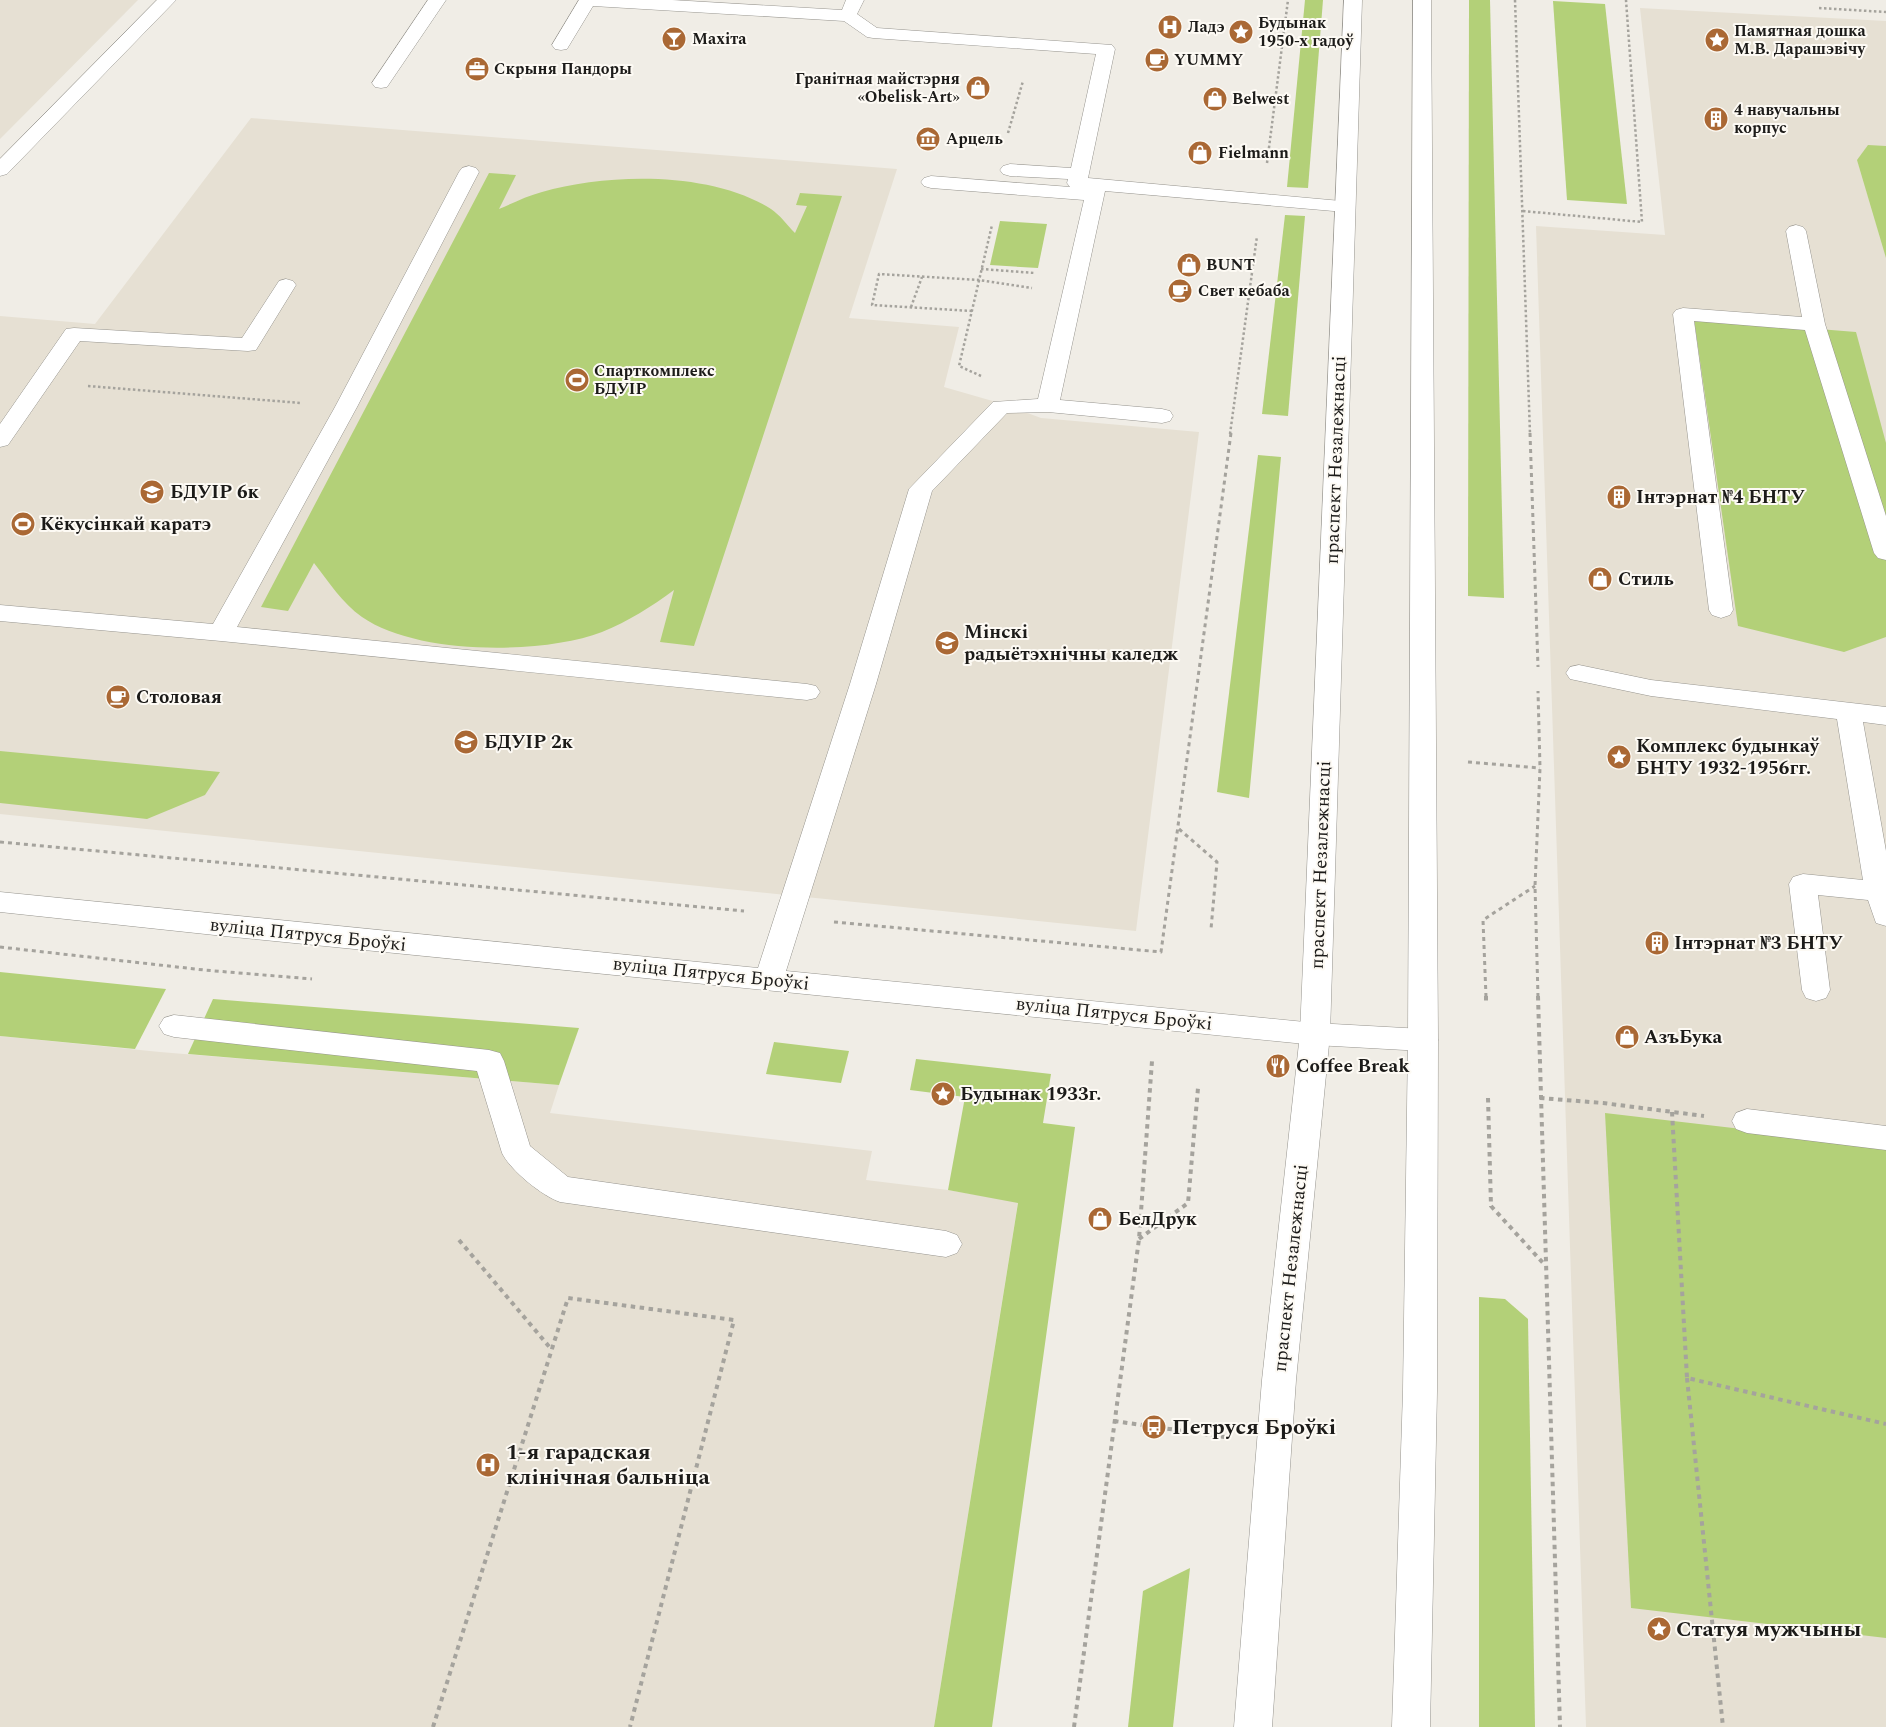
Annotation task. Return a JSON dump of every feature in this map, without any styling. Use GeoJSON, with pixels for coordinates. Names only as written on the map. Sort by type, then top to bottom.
{"type":"FeatureCollection","features":[{"type":"Feature","properties":{"kind":"main road"},"geometry":{"type":"LineString","coordinates":[[0,170],[167,0]]}},
{"type":"Feature","properties":{"kind":"main road"},"geometry":{"type":"LineString","coordinates":[[380,83],[437,0]]}},
{"type":"Feature","properties":{"kind":"main road"},"geometry":{"type":"LineString","coordinates":[[561,45],[588,0],[851,8],[873,33],[1106,49],[1077,183],[1096,190]]}},
{"type":"Feature","properties":{"kind":"main road","name":"праспект Незалежнасці"},"geometry":{"type":"LineString","coordinates":[[1253,1727],[1274,1444],[1315,1034],[1353,0]]}},
{"type":"Feature","properties":{"kind":"main road"},"geometry":{"type":"LineString","coordinates":[[1411,1727],[1420,1391],[1423,1040],[1422,0]]}},
{"type":"Feature","properties":{"kind":"main road"},"geometry":{"type":"LineString","coordinates":[[964,166],[929,173],[1096,190],[1262,199],[1345,206]]}},
{"type":"Feature","properties":{"kind":"main road"},"geometry":{"type":"LineString","coordinates":[[993,168],[1079,174]]}},
{"type":"Feature","properties":{"kind":"main road"},"geometry":{"type":"LineString","coordinates":[[222,633],[346,407],[469,172]]}},
{"type":"Feature","properties":{"kind":"main road"},"geometry":{"type":"LineString","coordinates":[[1048,405],[1096,190]]}},
{"type":"Feature","properties":{"kind":"main road"},"geometry":{"type":"LineString","coordinates":[[1796,231],[1814,324],[1886,553]]}},
{"type":"Feature","properties":{"kind":"main road"},"geometry":{"type":"LineString","coordinates":[[0,440],[74,334],[248,345],[286,285]]}},
{"type":"Feature","properties":{"kind":"main road"},"geometry":{"type":"LineString","coordinates":[[1721,610],[1683,314],[1814,324]]}},
{"type":"Feature","properties":{"kind":"main road"},"geometry":{"type":"LineString","coordinates":[[769,980],[790,918],[921,489],[1001,407],[1048,405],[1162,416]]}},
{"type":"Feature","properties":{"kind":"main road"},"geometry":{"type":"LineString","coordinates":[[0,613],[222,633],[807,692]]}},
{"type":"Feature","properties":{"kind":"main road"},"geometry":{"type":"LineString","coordinates":[[1579,673],[1651,688],[1886,716]]}},
{"type":"Feature","properties":{"kind":"main road"},"geometry":{"type":"LineString","coordinates":[[1816,990],[1803,884],[1882,903],[1849,713]]}},
{"type":"Feature","properties":{"kind":"main road","name":"вуліца Пятруся Броўкі"},"geometry":{"type":"LineString","coordinates":[[0,902],[224,926],[1315,1034],[1423,1040]]}},
{"type":"Feature","properties":{"kind":"main road"},"geometry":{"type":"LineString","coordinates":[[174,1026],[489,1061],[517,1154],[560,1189],[946,1244]]}},
{"type":"Feature","properties":{"kind":"main road"},"geometry":{"type":"LineString","coordinates":[[1747,1121],[1886,1138]]}},
{"type":"Feature","properties":{"kind":"path"},"geometry":{"type":"LineString","coordinates":[[0,842],[1161,952],[1288,0]]}},
{"type":"Feature","properties":{"kind":"path"},"geometry":{"type":"LineString","coordinates":[[1515,0],[1538,674]]}},
{"type":"Feature","properties":{"kind":"path"},"geometry":{"type":"LineString","coordinates":[[1523,211],[1642,222],[1626,0]]}},
{"type":"Feature","properties":{"kind":"path"},"geometry":{"type":"LineString","coordinates":[[1819,8],[1886,12]]}},
{"type":"Feature","properties":{"kind":"path"},"geometry":{"type":"LineString","coordinates":[[992,222],[959,366],[1048,405]]}},
{"type":"Feature","properties":{"kind":"path"},"geometry":{"type":"LineString","coordinates":[[981,269],[1043,273]]}},
{"type":"Feature","properties":{"kind":"path"},"geometry":{"type":"LineString","coordinates":[[972,311],[872,305],[880,274],[979,280],[1073,293]]}},
{"type":"Feature","properties":{"kind":"path"},"geometry":{"type":"LineString","coordinates":[[911,307],[922,277]]}},
{"type":"Feature","properties":{"kind":"path"},"geometry":{"type":"LineString","coordinates":[[40,382],[346,407]]}},
{"type":"Feature","properties":{"kind":"path"},"geometry":{"type":"LineString","coordinates":[[1538,682],[1540,768],[1535,886],[1544,1264],[1560,1727]]}},
{"type":"Feature","properties":{"kind":"path"},"geometry":{"type":"LineString","coordinates":[[1423,758],[1540,768]]}},
{"type":"Feature","properties":{"kind":"path"},"geometry":{"type":"LineString","coordinates":[[1178,829],[1217,862],[1211,929]]}},
{"type":"Feature","properties":{"kind":"path"},"geometry":{"type":"LineString","coordinates":[[1486,1004],[1483,920],[1535,886]]}},
{"type":"Feature","properties":{"kind":"path"},"geometry":{"type":"LineString","coordinates":[[1074,1727],[1139,1239],[1154,1061]]}},
{"type":"Feature","properties":{"kind":"path"},"geometry":{"type":"LineString","coordinates":[[1139,1239],[1188,1203],[1198,1088]]}},
{"type":"Feature","properties":{"kind":"path"},"geometry":{"type":"LineString","coordinates":[[1488,1098],[1491,1206],[1544,1264]]}},
{"type":"Feature","properties":{"kind":"path"},"geometry":{"type":"LineString","coordinates":[[1540,1098],[1603,1103],[1747,1121]]}},
{"type":"Feature","properties":{"kind":"path"},"geometry":{"type":"LineString","coordinates":[[1672,1112],[1687,1378],[1723,1727]]}},
{"type":"Feature","properties":{"kind":"path"},"geometry":{"type":"LineString","coordinates":[[459,1240],[552,1350]]}},
{"type":"Feature","properties":{"kind":"path"},"geometry":{"type":"LineString","coordinates":[[434,1727],[568,1298],[734,1320],[630,1727]]}},
{"type":"Feature","properties":{"kind":"path"},"geometry":{"type":"LineString","coordinates":[[1687,1378],[1886,1424]]}},
{"type":"Feature","properties":{"kind":"path"},"geometry":{"type":"LineString","coordinates":[[1114,1421],[1274,1444]]}},
{"type":"Feature","properties":{"kind":"shaded area"},"geometry":{"type":"Polygon","coordinates":[[[0,0],[138,0],[0,139],[0,0]]]}},
{"type":"Feature","properties":{"kind":"shaded area"},"geometry":{"type":"Polygon","coordinates":[[[1640,8],[1886,21],[1886,1727],[1586,1727],[1536,226],[1665,235],[1640,8]]]}},
{"type":"Feature","properties":{"kind":"shaded area"},"geometry":{"type":"Polygon","coordinates":[[[251,118],[897,169],[849,318],[959,327],[944,387],[1003,404],[1041,418],[1199,432],[1136,931],[0,814],[0,316],[95,324],[251,118]]]}},
{"type":"Feature","properties":{"kind":"shaded area","name":"1-я гарадская клінічная бальніца"},"geometry":{"type":"Polygon","coordinates":[[[0,1036],[160,1052],[559,1085],[550,1113],[872,1151],[866,1180],[948,1190],[1018,1202],[934,1727],[0,1727],[0,1036]]]}},
{"type":"Feature","properties":{"kind":"green space"},"geometry":{"type":"Polygon","coordinates":[[[1305,0],[1323,0],[1308,188],[1287,187],[1305,0]]]}},
{"type":"Feature","properties":{"kind":"green space"},"geometry":{"type":"Polygon","coordinates":[[[1469,0],[1490,0],[1504,598],[1468,596],[1469,0]]]}},
{"type":"Feature","properties":{"kind":"green space"},"geometry":{"type":"Polygon","coordinates":[[[1553,1],[1605,4],[1627,204],[1567,200],[1553,1]]]}},
{"type":"Feature","properties":{"kind":"green space"},"geometry":{"type":"Polygon","coordinates":[[[1868,145],[1886,146],[1886,258],[1857,160],[1868,145]]]}},
{"type":"Feature","properties":{"kind":"green space","name":"Спарткомплекс БДУІР"},"geometry":{"type":"Polygon","coordinates":[[[489,173],[516,175],[499,209],[536,194],[568,186],[597,181],[659,179],[690,182],[719,188],[747,197],[774,211],[795,233],[807,206],[796,205],[800,193],[842,196],[694,646],[660,642],[674,590],[640,613],[602,632],[577,640],[547,645],[514,647],[446,645],[414,639],[385,629],[362,617],[348,605],[314,563],[288,611],[261,607],[489,173]]]}},
{"type":"Feature","properties":{"kind":"green space"},"geometry":{"type":"Polygon","coordinates":[[[1285,215],[1305,216],[1288,416],[1262,414],[1285,215]]]}},
{"type":"Feature","properties":{"kind":"green space"},"geometry":{"type":"Polygon","coordinates":[[[1000,221],[1047,224],[1038,268],[990,265],[1000,221]]]}},
{"type":"Feature","properties":{"kind":"green space"},"geometry":{"type":"Polygon","coordinates":[[[1694,319],[1856,332],[1886,443],[1886,637],[1844,652],[1738,626],[1694,319]]]}},
{"type":"Feature","properties":{"kind":"green space"},"geometry":{"type":"Polygon","coordinates":[[[1258,455],[1281,457],[1249,798],[1217,792],[1258,455]]]}},
{"type":"Feature","properties":{"kind":"green space"},"geometry":{"type":"Polygon","coordinates":[[[0,751],[220,772],[205,795],[147,819],[0,803],[0,751]]]}},
{"type":"Feature","properties":{"kind":"green space"},"geometry":{"type":"Polygon","coordinates":[[[0,972],[166,989],[135,1049],[0,1036],[0,972]]]}},
{"type":"Feature","properties":{"kind":"green space"},"geometry":{"type":"Polygon","coordinates":[[[213,999],[579,1028],[559,1085],[188,1054],[213,999]]]}},
{"type":"Feature","properties":{"kind":"green space"},"geometry":{"type":"Polygon","coordinates":[[[774,1042],[849,1051],[841,1083],[766,1074],[774,1042]]]}},
{"type":"Feature","properties":{"kind":"green space"},"geometry":{"type":"Polygon","coordinates":[[[916,1059],[1051,1074],[1043,1123],[1075,1127],[992,1727],[934,1727],[1018,1203],[948,1190],[965,1097],[910,1090],[916,1059]]]}},
{"type":"Feature","properties":{"kind":"green space"},"geometry":{"type":"Polygon","coordinates":[[[1605,1113],[1886,1146],[1886,1638],[1631,1608],[1605,1113]]]}},
{"type":"Feature","properties":{"kind":"green space"},"geometry":{"type":"Polygon","coordinates":[[[1479,1297],[1505,1299],[1528,1319],[1535,1727],[1479,1727],[1479,1297]]]}},
{"type":"Feature","properties":{"kind":"green space"},"geometry":{"type":"Polygon","coordinates":[[[1190,1568],[1173,1727],[1128,1727],[1143,1591],[1190,1568]]]}},
{"type":"Feature","properties":{"kind":"place","name":"Ладэ"},"geometry":{"type":"Point","coordinates":[1170,27]}},
{"type":"Feature","properties":{"kind":"place","name":"Будынак 1950-х гадоў"},"geometry":{"type":"Point","coordinates":[1241,32]}},
{"type":"Feature","properties":{"kind":"place","name":"Махіта"},"geometry":{"type":"Point","coordinates":[674,39]}},
{"type":"Feature","properties":{"kind":"place","name":"Памятная дошка М.В. Дарашэвічу"},"geometry":{"type":"Point","coordinates":[1717,40]}},
{"type":"Feature","properties":{"kind":"place","name":"YUMMY"},"geometry":{"type":"Point","coordinates":[1157,60]}},
{"type":"Feature","properties":{"kind":"place","name":"Скрыня Пандоры"},"geometry":{"type":"Point","coordinates":[477,69]}},
{"type":"Feature","properties":{"kind":"place","name":"Гранітная майстэрня «Obelisk-Art»"},"geometry":{"type":"Point","coordinates":[978,88]}},
{"type":"Feature","properties":{"kind":"place","name":"Belwest"},"geometry":{"type":"Point","coordinates":[1215,99]}},
{"type":"Feature","properties":{"kind":"place","name":"4 навучальны корпус"},"geometry":{"type":"Point","coordinates":[1716,119]}},
{"type":"Feature","properties":{"kind":"place","name":"Арцель"},"geometry":{"type":"Point","coordinates":[928,139]}},
{"type":"Feature","properties":{"kind":"place","name":"Fielmann"},"geometry":{"type":"Point","coordinates":[1200,153]}},
{"type":"Feature","properties":{"kind":"place","name":"BUNT"},"geometry":{"type":"Point","coordinates":[1189,265]}},
{"type":"Feature","properties":{"kind":"place","name":"Свет кебаба"},"geometry":{"type":"Point","coordinates":[1180,291]}},
{"type":"Feature","properties":{"kind":"place","name":"Спарткомплекс БДУІР"},"geometry":{"type":"Point","coordinates":[577,380]}},
{"type":"Feature","properties":{"kind":"place","name":"БДУІР 6к"},"geometry":{"type":"Point","coordinates":[152,492]}},
{"type":"Feature","properties":{"kind":"place","name":"Інтэрнат №4 БНТУ"},"geometry":{"type":"Point","coordinates":[1619,497]}},
{"type":"Feature","properties":{"kind":"place","name":"Кёкусінкай каратэ"},"geometry":{"type":"Point","coordinates":[23,524]}},
{"type":"Feature","properties":{"kind":"place","name":"Стиль"},"geometry":{"type":"Point","coordinates":[1600,579]}},
{"type":"Feature","properties":{"kind":"place","name":"Мінскі радыётэхнічны каледж"},"geometry":{"type":"Point","coordinates":[947,643]}},
{"type":"Feature","properties":{"kind":"place","name":"Столовая"},"geometry":{"type":"Point","coordinates":[118,697]}},
{"type":"Feature","properties":{"kind":"place","name":"БДУІР 2к"},"geometry":{"type":"Point","coordinates":[466,742]}},
{"type":"Feature","properties":{"kind":"place","name":"Комплекс будынкаў БНТУ 1932-1956гг."},"geometry":{"type":"Point","coordinates":[1619,757]}},
{"type":"Feature","properties":{"kind":"place","name":"Інтэрнат №3 БНТУ"},"geometry":{"type":"Point","coordinates":[1657,943]}},
{"type":"Feature","properties":{"kind":"place","name":"АзъБука"},"geometry":{"type":"Point","coordinates":[1627,1037]}},
{"type":"Feature","properties":{"kind":"place","name":"Coffee Break"},"geometry":{"type":"Point","coordinates":[1278,1066]}},
{"type":"Feature","properties":{"kind":"place","name":"Будынак 1933г."},"geometry":{"type":"Point","coordinates":[943,1094]}},
{"type":"Feature","properties":{"kind":"place","name":"БелДрук"},"geometry":{"type":"Point","coordinates":[1100,1219]}},
{"type":"Feature","properties":{"kind":"place","name":"Петруся Броўкі"},"geometry":{"type":"Point","coordinates":[1154,1427]}},
{"type":"Feature","properties":{"kind":"place","name":"1-я гарадская клінічная бальніца"},"geometry":{"type":"Point","coordinates":[488,1465]}},
{"type":"Feature","properties":{"kind":"place","name":"Статуя мужчыны"},"geometry":{"type":"Point","coordinates":[1659,1629]}}]}
